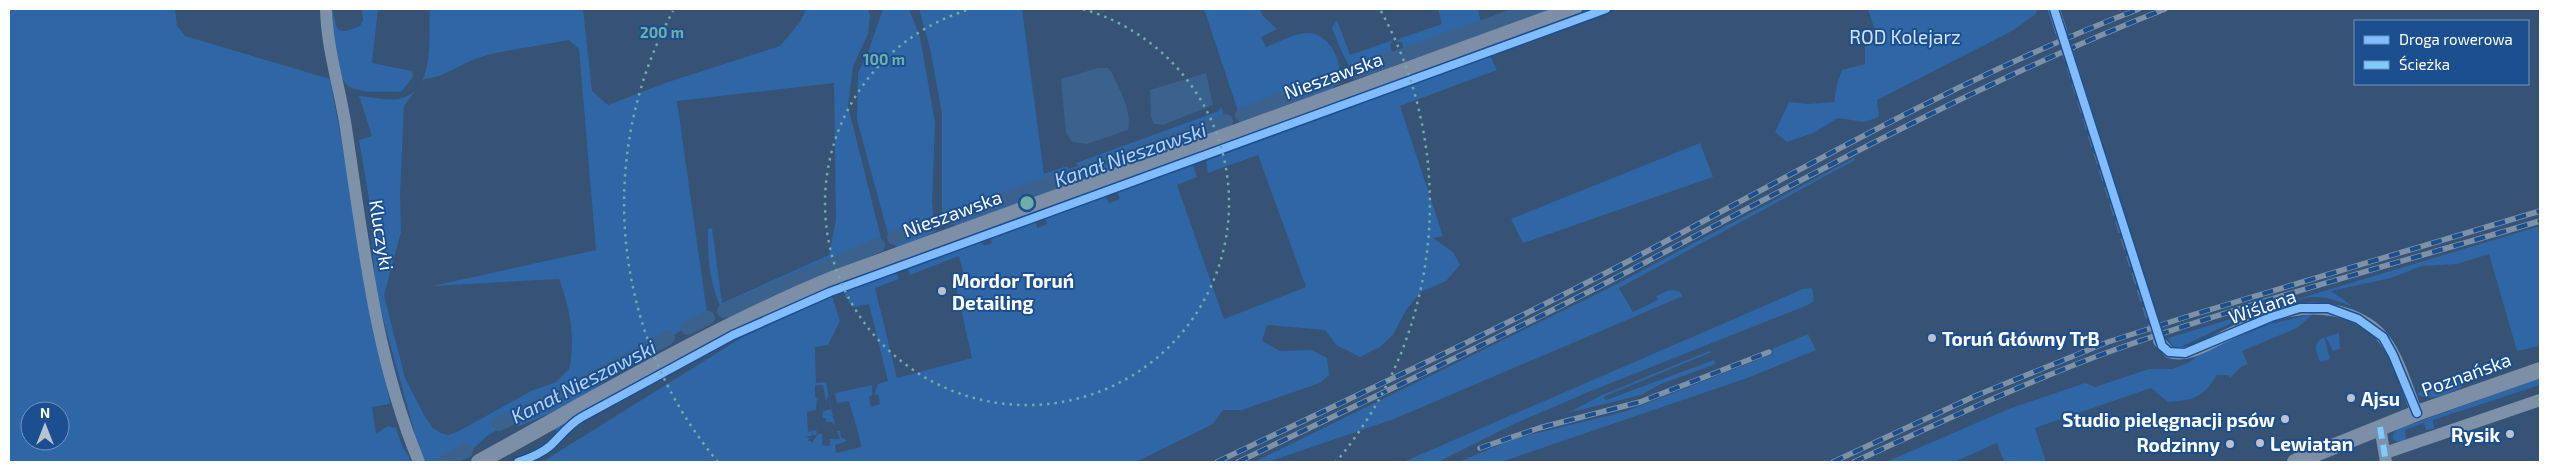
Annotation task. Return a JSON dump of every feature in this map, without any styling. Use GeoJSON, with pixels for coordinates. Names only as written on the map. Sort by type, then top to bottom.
{"type":"FeatureCollection","features":[{"type":"Feature","properties":{"kind":"main road","name":"Nieszawska"},"geometry":{"type":"LineString","coordinates":[[479,462],[685,348],[747,317],[834,278],[1574,9]]}},
{"type":"Feature","properties":{"kind":"main road","name":"Poznańska"},"geometry":{"type":"LineString","coordinates":[[2295,462],[2417,413],[2540,370]]}},
{"type":"Feature","properties":{"kind":"street","name":"Kluczyki"},"geometry":{"type":"LineString","coordinates":[[326,9],[329,47],[342,100],[376,315],[400,411],[419,462]]}},
{"type":"Feature","properties":{"kind":"street"},"geometry":{"type":"LineString","coordinates":[[2054,9],[2061,31]]}},
{"type":"Feature","properties":{"kind":"street","name":"Wiślana"},"geometry":{"type":"LineString","coordinates":[[2159,341],[2169,352],[2185,353],[2271,316],[2300,308],[2328,308],[2358,319],[2383,337],[2393,355],[2417,413]]}},
{"type":"Feature","properties":{"kind":"street"},"geometry":{"type":"LineString","coordinates":[[2380,427],[2385,458],[2540,400]]}},
{"type":"Feature","properties":{"kind":"green space"},"geometry":{"type":"Polygon","coordinates":[[[9,9],[175,9],[177,26],[185,36],[330,79],[390,404],[372,407],[376,434],[388,426],[396,428],[402,446],[412,462],[9,462],[9,9]]]}},
{"type":"Feature","properties":{"kind":"green space"},"geometry":{"type":"Polygon","coordinates":[[[332,9],[338,29],[345,31],[360,26],[363,20],[362,9],[378,9],[372,63],[412,71],[413,77],[401,92],[362,91],[350,87],[344,81],[337,62],[333,39],[332,9]]]}},
{"type":"Feature","properties":{"kind":"green space"},"geometry":{"type":"Polygon","coordinates":[[[430,9],[583,9],[592,91],[608,105],[668,82],[780,46],[800,22],[806,9],[868,9],[870,15],[868,34],[853,66],[848,106],[884,250],[730,318],[723,311],[714,289],[709,263],[708,229],[712,228],[722,303],[829,255],[836,219],[834,83],[677,101],[707,313],[567,407],[564,404],[563,408],[517,427],[513,422],[488,435],[459,462],[426,462],[419,449],[376,293],[369,199],[359,140],[372,136],[359,96],[397,99],[413,93],[419,86],[404,106],[400,194],[401,232],[384,295],[405,378],[425,417],[433,428],[448,435],[457,432],[531,391],[556,382],[569,369],[572,335],[569,312],[559,279],[432,286],[596,250],[579,49],[569,40],[502,52],[481,57],[439,76],[424,79],[421,83],[428,60],[430,9]]]}},
{"type":"Feature","properties":{"kind":"green space"},"geometry":{"type":"Polygon","coordinates":[[[883,9],[909,9],[920,37],[935,123],[932,202],[935,232],[898,249],[888,234],[857,120],[858,73],[868,52],[883,9]]]}},
{"type":"Feature","properties":{"kind":"green space"},"geometry":{"type":"Polygon","coordinates":[[[919,9],[1022,9],[1044,174],[1067,166],[1070,173],[1070,184],[957,225],[950,224],[942,213],[942,114],[930,48],[919,9]]]}},
{"type":"Feature","properties":{"kind":"green space"},"geometry":{"type":"Polygon","coordinates":[[[1204,9],[1259,9],[1263,16],[1277,29],[1261,37],[1266,47],[1299,34],[1310,33],[1319,36],[1332,48],[1337,57],[1339,75],[1337,83],[1331,90],[1247,119],[1239,114],[1204,9]]]}},
{"type":"Feature","properties":{"kind":"green space"},"geometry":{"type":"Polygon","coordinates":[[[1438,9],[1478,9],[1481,23],[1510,9],[1554,9],[1417,58],[1406,57],[1402,42],[1395,42],[1401,38],[1442,24],[1438,9]]]}},
{"type":"Feature","properties":{"kind":"green space","name":"ROD Kolejarz"},"geometry":{"type":"Polygon","coordinates":[[[1868,9],[2037,9],[2036,14],[2012,31],[1877,100],[1879,117],[1864,122],[1838,118],[1813,133],[1787,142],[1775,132],[1789,102],[1809,104],[1834,102],[1842,70],[1865,64],[1865,47],[1878,40],[1868,9]]]}},
{"type":"Feature","properties":{"kind":"green space"},"geometry":{"type":"Polygon","coordinates":[[[1337,20],[1350,55],[1393,40],[1390,45],[1395,62],[1391,68],[1367,75],[1356,73],[1347,62],[1332,28],[1337,20]]]}},
{"type":"Feature","properties":{"kind":"green space"},"geometry":{"type":"Polygon","coordinates":[[[1490,56],[1497,70],[1400,106],[1443,236],[1433,238],[1453,252],[1460,265],[1446,281],[1421,292],[1406,310],[1393,335],[1380,347],[1360,357],[1336,345],[1325,330],[1267,325],[1262,341],[1280,351],[1312,350],[1327,358],[1329,375],[1320,383],[1242,410],[1223,410],[1213,424],[1136,462],[542,462],[741,338],[832,296],[840,321],[828,345],[815,347],[816,383],[826,382],[835,427],[832,422],[826,422],[826,418],[822,418],[823,411],[831,409],[828,395],[826,402],[823,385],[815,385],[815,397],[821,400],[817,399],[816,410],[807,412],[808,432],[816,430],[817,432],[816,435],[813,435],[813,432],[811,436],[805,437],[810,438],[807,441],[811,441],[811,444],[818,434],[822,434],[822,445],[830,446],[830,439],[840,439],[837,431],[840,431],[841,437],[847,441],[835,445],[836,453],[861,447],[849,401],[837,403],[835,393],[872,385],[872,395],[869,397],[871,407],[880,404],[878,394],[874,395],[878,384],[888,381],[869,304],[854,307],[848,302],[851,297],[846,299],[844,292],[896,272],[899,279],[875,288],[897,378],[972,358],[954,278],[964,276],[959,256],[910,275],[908,269],[981,241],[984,246],[992,243],[990,238],[1036,221],[1037,228],[1047,224],[1045,218],[1105,196],[1109,203],[1120,199],[1116,190],[1193,165],[1197,177],[1177,185],[1224,319],[1306,287],[1258,155],[1208,173],[1206,161],[1490,56]]]}},
{"type":"Feature","properties":{"kind":"green space"},"geometry":{"type":"Polygon","coordinates":[[[1221,106],[1227,125],[1224,129],[1090,176],[1084,176],[1076,163],[1219,111],[1221,106]]]}},
{"type":"Feature","properties":{"kind":"green space"},"geometry":{"type":"Polygon","coordinates":[[[1700,143],[1713,177],[1523,243],[1511,219],[1700,143]]]}},
{"type":"Feature","properties":{"kind":"green space"},"geometry":{"type":"Polygon","coordinates":[[[1854,158],[1855,160],[1619,288],[1633,312],[1658,300],[1656,296],[1670,290],[1679,291],[1683,296],[1394,419],[1268,462],[1254,462],[1613,286],[1854,158]]]}},
{"type":"Feature","properties":{"kind":"green space"},"geometry":{"type":"Polygon","coordinates":[[[2540,226],[2540,346],[2517,351],[2489,254],[2457,264],[2422,266],[2391,278],[2331,291],[2352,306],[2320,297],[2290,301],[2540,226]]]}},
{"type":"Feature","properties":{"kind":"green space"},"geometry":{"type":"Polygon","coordinates":[[[1812,288],[1814,301],[1808,305],[1591,391],[1514,424],[1438,462],[1403,462],[1803,289],[1812,288]]]}},
{"type":"Feature","properties":{"kind":"green space"},"geometry":{"type":"Polygon","coordinates":[[[829,289],[717,342],[557,432],[555,429],[715,339],[829,289]]]}},
{"type":"Feature","properties":{"kind":"green space"},"geometry":{"type":"Polygon","coordinates":[[[2276,305],[2247,316],[2181,347],[2173,347],[2168,338],[2276,305]]]}},
{"type":"Feature","properties":{"kind":"green space"},"geometry":{"type":"Polygon","coordinates":[[[2313,314],[2297,328],[2242,351],[2248,364],[2241,367],[2230,378],[2228,375],[2217,375],[2207,389],[2191,399],[2168,402],[2151,388],[2035,428],[2046,462],[2004,462],[1997,443],[1954,462],[1886,462],[2011,408],[2085,383],[2095,387],[2149,369],[2172,369],[2188,363],[2206,350],[2270,324],[2313,314]]]}},
{"type":"Feature","properties":{"kind":"green space"},"geometry":{"type":"Polygon","coordinates":[[[2339,333],[2340,349],[2333,351],[2326,337],[2339,333]]]}},
{"type":"Feature","properties":{"kind":"green space"},"geometry":{"type":"Polygon","coordinates":[[[1808,334],[1816,350],[1750,377],[1501,462],[1459,462],[1513,439],[1627,411],[1773,354],[1772,349],[1808,334]]]}},
{"type":"Feature","properties":{"kind":"green space"},"geometry":{"type":"Polygon","coordinates":[[[2324,337],[2330,359],[2320,362],[2316,345],[2324,337]]]}},
{"type":"Feature","properties":{"kind":"green space"},"geometry":{"type":"Polygon","coordinates":[[[1709,351],[1712,352],[1603,397],[1606,400],[1714,360],[1716,364],[1661,384],[1641,395],[1568,413],[1602,395],[1709,351]]]}},
{"type":"Feature","properties":{"kind":"green space"},"geometry":{"type":"Polygon","coordinates":[[[2461,377],[2462,387],[2445,394],[2428,398],[2417,394],[2421,391],[2461,377]]]}},
{"type":"Feature","properties":{"kind":"green space"},"geometry":{"type":"Polygon","coordinates":[[[2540,378],[2540,385],[2433,420],[2434,429],[2426,430],[2424,423],[2405,430],[2406,440],[2397,442],[2393,439],[2393,434],[2398,429],[2540,378]]]}},
{"type":"Feature","properties":{"kind":"shaded area"},"geometry":{"type":"Polygon","coordinates":[[[1098,68],[1108,68],[1112,73],[1127,108],[1129,116],[1128,130],[1087,144],[1072,142],[1066,133],[1061,79],[1098,68]]]}},
{"type":"Feature","properties":{"kind":"shaded area"},"geometry":{"type":"Polygon","coordinates":[[[1206,73],[1213,105],[1163,125],[1154,124],[1151,117],[1150,90],[1206,73]]]}},
{"type":"Feature","properties":{"kind":"waterway","name":"Kanał Nieszawski"},"geometry":{"type":"LineString","coordinates":[[1355,72],[1533,9]]}},
{"type":"Feature","properties":{"kind":"waterway","name":"Kanał Nieszawski"},"geometry":{"type":"LineString","coordinates":[[1242,115],[1336,78]]}},
{"type":"Feature","properties":{"kind":"waterway","name":"Kanał Nieszawski"},"geometry":{"type":"LineString","coordinates":[[950,218],[1226,121]]}},
{"type":"Feature","properties":{"kind":"waterway","name":"Kanał Nieszawski"},"geometry":{"type":"LineString","coordinates":[[894,238],[932,224]]}},
{"type":"Feature","properties":{"kind":"waterway","name":"Kanał Nieszawski"},"geometry":{"type":"LineString","coordinates":[[724,311],[878,245]]}},
{"type":"Feature","properties":{"kind":"waterway","name":"Kanał Nieszawski"},"geometry":{"type":"LineString","coordinates":[[688,328],[708,318]]}},
{"type":"Feature","properties":{"kind":"waterway","name":"Kanał Nieszawski"},"geometry":{"type":"LineString","coordinates":[[499,424],[555,398],[668,338]]}},
{"type":"Feature","properties":{"kind":"waterway","name":"Kanał Nieszawski"},"geometry":{"type":"LineString","coordinates":[[444,462],[466,451]]}},
{"type":"Feature","properties":{"kind":"tunnel"},"geometry":{"type":"LineString","coordinates":[[2061,31],[2159,341]]}},
{"type":"Feature","properties":{"kind":"railway"},"geometry":{"type":"LineString","coordinates":[[1217,462],[1575,289],[1815,161],[1942,96],[2072,36],[2139,9]]}},
{"type":"Feature","properties":{"kind":"railway"},"geometry":{"type":"LineString","coordinates":[[1238,462],[1532,320],[1960,99],[2096,37],[2165,9]]}},
{"type":"Feature","properties":{"kind":"railway"},"geometry":{"type":"LineString","coordinates":[[1833,462],[1975,396],[2108,342],[2540,211]]}},
{"type":"Feature","properties":{"kind":"railway"},"geometry":{"type":"LineString","coordinates":[[1854,462],[2015,389],[2114,350],[2273,299],[2540,221]]}},
{"type":"Feature","properties":{"kind":"railway"},"geometry":{"type":"LineString","coordinates":[[1480,448],[1539,428],[1640,402],[1769,352]]}},
{"type":"Feature","properties":{"kind":"marked path"},"geometry":{"type":"LineString","coordinates":[[2380,427],[2386,462]]}},
{"type":"Feature","properties":{"kind":"cycle path"},"geometry":{"type":"LineString","coordinates":[[518,462],[547,449],[582,417],[733,335],[830,292],[1606,9]]}},
{"type":"Feature","properties":{"kind":"cycle path"},"geometry":{"type":"LineString","coordinates":[[2054,9],[2162,346],[2169,352],[2185,353],[2271,317],[2300,308],[2328,308],[2358,319],[2383,337],[2393,355],[2417,413]]}},
{"type":"Feature","properties":{"kind":"place","name":"Mordor Toruń Detailing"},"geometry":{"type":"Point","coordinates":[942,291]}},
{"type":"Feature","properties":{"kind":"place","name":"Toruń Główny TrB"},"geometry":{"type":"Point","coordinates":[1932,338]}},
{"type":"Feature","properties":{"kind":"place","name":"Ajsu"},"geometry":{"type":"Point","coordinates":[2351,398]}},
{"type":"Feature","properties":{"kind":"place","name":"Studio pielęgnacji psów"},"geometry":{"type":"Point","coordinates":[2285,419]}},
{"type":"Feature","properties":{"kind":"place","name":"Rysik"},"geometry":{"type":"Point","coordinates":[2510,434]}},
{"type":"Feature","properties":{"kind":"place","name":"Lewiatan"},"geometry":{"type":"Point","coordinates":[2260,443]}},
{"type":"Feature","properties":{"kind":"place","name":"Rodzinny"},"geometry":{"type":"Point","coordinates":[2230,444]}}]}
